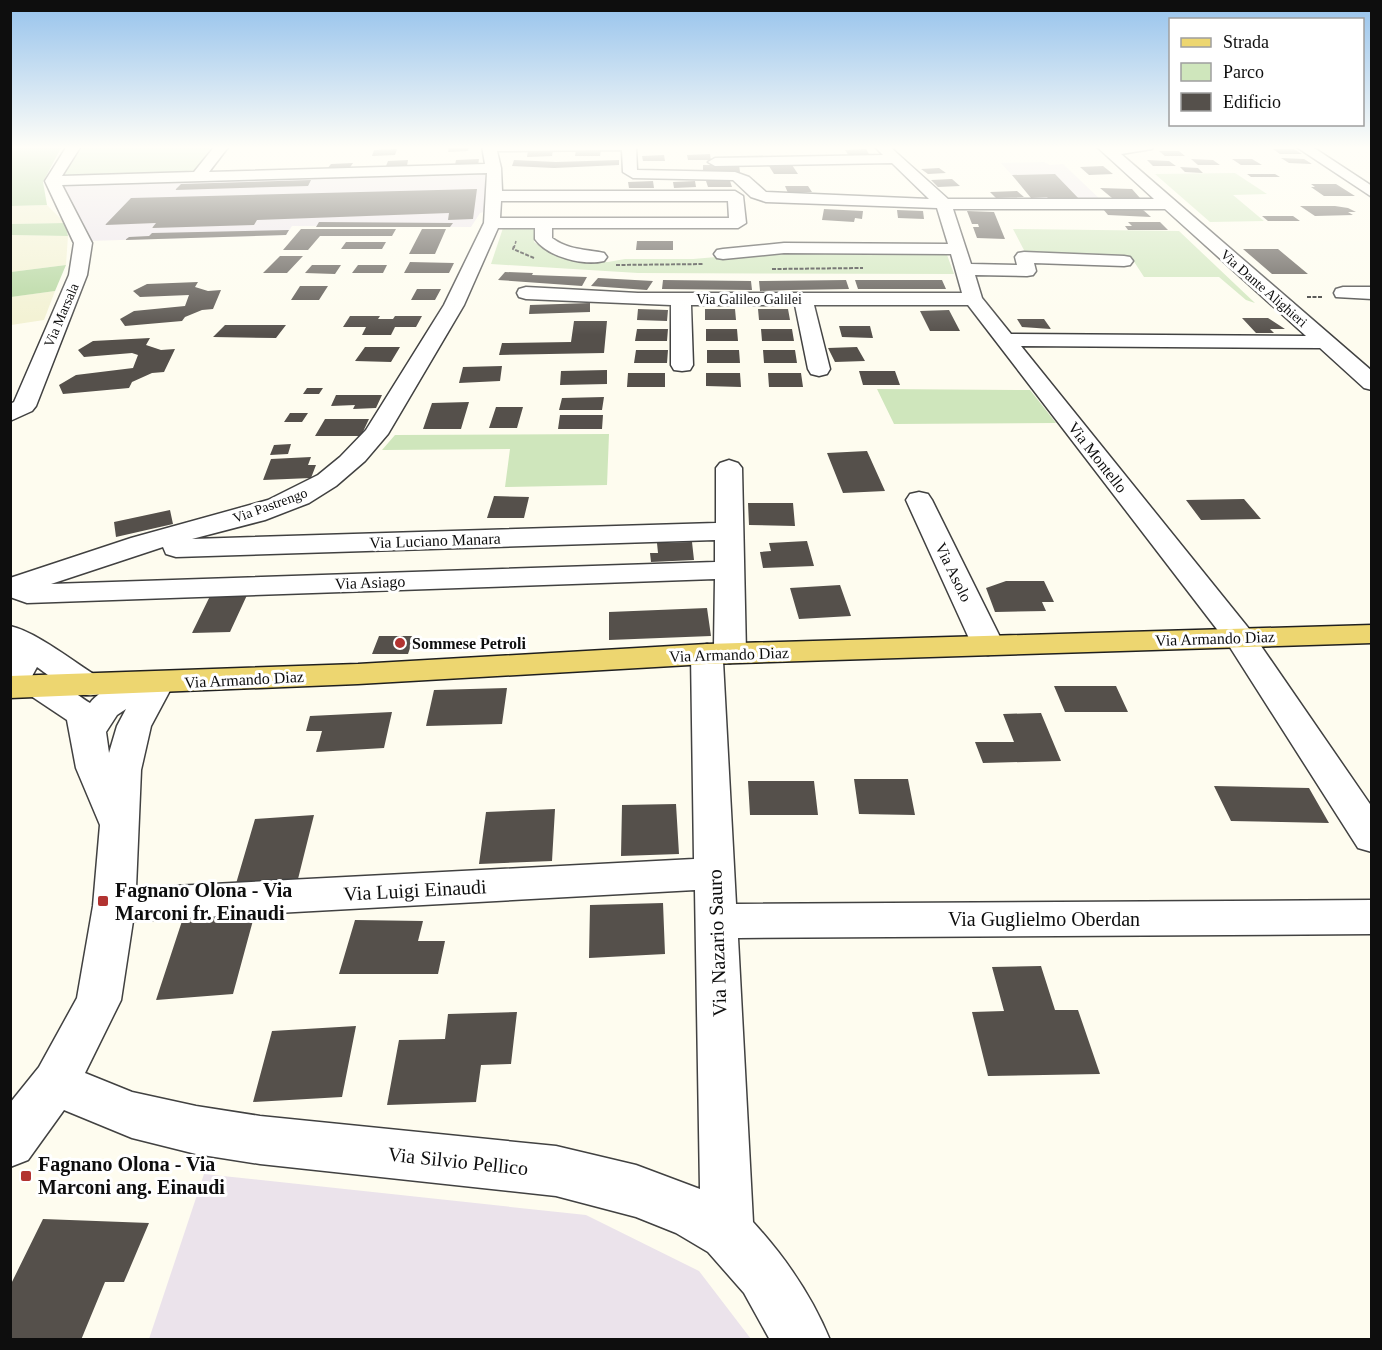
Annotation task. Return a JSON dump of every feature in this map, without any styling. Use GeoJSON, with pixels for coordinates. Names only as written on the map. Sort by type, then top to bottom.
{"type":"FeatureCollection","features":[{"type":"Feature","properties":{"kind":"main road","name":"Via Armando Diaz"},"geometry":{"type":"LineString","coordinates":[[20,685],[88,686],[157,683],[719,653],[1371,634]]}},
{"type":"Feature","properties":{"kind":"street","name":"Via Marsala"},"geometry":{"type":"LineString","coordinates":[[10,414],[24,406],[78,275],[83,243],[66,209]]}},
{"type":"Feature","properties":{"kind":"street","name":"Via Pastrengo"},"geometry":{"type":"LineString","coordinates":[[10,589],[141,544],[256,513],[318,487],[361,452],[376,434],[454,305],[487,209]]}},
{"type":"Feature","properties":{"kind":"street"},"geometry":{"type":"LineString","coordinates":[[528,209],[544,223],[738,223],[736,209]]}},
{"type":"Feature","properties":{"kind":"street"},"geometry":{"type":"LineString","coordinates":[[946,209],[973,299]]}},
{"type":"Feature","properties":{"kind":"street","name":"Via Dante Alighieri"},"geometry":{"type":"LineString","coordinates":[[1174,209],[1371,383]]}},
{"type":"Feature","properties":{"kind":"street"},"geometry":{"type":"LineString","coordinates":[[544,223],[543,239],[550,246],[578,255],[598,257]]}},
{"type":"Feature","properties":{"kind":"street"},"geometry":{"type":"LineString","coordinates":[[723,254],[784,248],[958,249]]}},
{"type":"Feature","properties":{"kind":"street"},"geometry":{"type":"LineString","coordinates":[[964,269],[1027,271],[1023,257],[1125,261]]}},
{"type":"Feature","properties":{"kind":"street","name":"Via Galileo Galilei"},"geometry":{"type":"LineString","coordinates":[[526,293],[681,298],[973,299]]}},
{"type":"Feature","properties":{"kind":"street"},"geometry":{"type":"LineString","coordinates":[[1343,293],[1371,293]]}},
{"type":"Feature","properties":{"kind":"street"},"geometry":{"type":"LineString","coordinates":[[681,298],[682,365]]}},
{"type":"Feature","properties":{"kind":"street"},"geometry":{"type":"LineString","coordinates":[[803,299],[819,369]]}},
{"type":"Feature","properties":{"kind":"street","name":"Via Montello"},"geometry":{"type":"LineString","coordinates":[[973,299],[1239,637],[1371,838]]}},
{"type":"Feature","properties":{"kind":"street"},"geometry":{"type":"LineString","coordinates":[[1005,340],[1325,342]]}},
{"type":"Feature","properties":{"kind":"street","name":"Via Nazario Sauro"},"geometry":{"type":"LineString","coordinates":[[728,1233],[715,873],[719,653],[730,570],[729,468]]}},
{"type":"Feature","properties":{"kind":"street","name":"Via Asolo"},"geometry":{"type":"LineString","coordinates":[[919,500],[988,645]]}},
{"type":"Feature","properties":{"kind":"street","name":"Via Luciano Manara"},"geometry":{"type":"LineString","coordinates":[[141,544],[153,549],[729,531]]}},
{"type":"Feature","properties":{"kind":"street","name":"Via Asiago"},"geometry":{"type":"LineString","coordinates":[[10,589],[20,594],[730,570]]}},
{"type":"Feature","properties":{"kind":"street"},"geometry":{"type":"LineString","coordinates":[[18,640],[25,660],[20,672],[20,685],[82,714],[88,731],[94,768],[119,826]]}},
{"type":"Feature","properties":{"kind":"street"},"geometry":{"type":"LineString","coordinates":[[18,640],[88,686]]}},
{"type":"Feature","properties":{"kind":"street"},"geometry":{"type":"LineString","coordinates":[[88,731],[105,707],[126,693],[157,683]]}},
{"type":"Feature","properties":{"kind":"street"},"geometry":{"type":"LineString","coordinates":[[10,1143],[56,1082],[99,1000],[114,906],[123,770],[134,726],[157,683]]}},
{"type":"Feature","properties":{"kind":"street","name":"Via Luigi Einaudi"},"geometry":{"type":"LineString","coordinates":[[114,906],[715,873]]}},
{"type":"Feature","properties":{"kind":"street","name":"Via Guglielmo Oberdan"},"geometry":{"type":"LineString","coordinates":[[717,921],[1371,917]]}},
{"type":"Feature","properties":{"kind":"street","name":"Via Silvio Pellico"},"geometry":{"type":"LineString","coordinates":[[56,1082],[132,1115],[196,1130],[260,1140],[556,1171],[636,1191],[693,1213],[728,1233],[763,1274],[802,1340]]}},
{"type":"Feature","properties":{"kind":"path"},"geometry":{"type":"LineString","coordinates":[[1273,297],[1348,297],[1343,293]]}},
{"type":"Feature","properties":{"kind":"shaded area"},"geometry":{"type":"Polygon","coordinates":[[[72,209],[487,209],[480,213],[471,227],[292,226],[286,235],[87,241],[72,209]]]}},
{"type":"Feature","properties":{"kind":"shaded area"},"geometry":{"type":"Polygon","coordinates":[[[204,1174],[586,1215],[699,1271],[751,1339],[149,1339],[204,1174]]]}},
{"type":"Feature","properties":{"kind":"green space"},"geometry":{"type":"Polygon","coordinates":[[[10,209],[51,209],[65,223],[11,224],[10,209]]]}},
{"type":"Feature","properties":{"kind":"green space"},"geometry":{"type":"Polygon","coordinates":[[[1195,209],[1250,209],[1264,221],[1210,222],[1195,209]]]}},
{"type":"Feature","properties":{"kind":"green space"},"geometry":{"type":"Polygon","coordinates":[[[65,223],[68,236],[11,235],[11,224],[65,223]]]}},
{"type":"Feature","properties":{"kind":"green space"},"geometry":{"type":"Polygon","coordinates":[[[504,225],[535,225],[534,242],[552,254],[583,261],[693,259],[786,251],[946,252],[954,274],[638,273],[491,264],[504,225]]]}},
{"type":"Feature","properties":{"kind":"green space"},"geometry":{"type":"Polygon","coordinates":[[[1013,229],[1179,231],[1255,303],[1246,300],[1219,277],[1144,277],[1133,260],[1025,252],[1013,229]]]}},
{"type":"Feature","properties":{"kind":"green space"},"geometry":{"type":"Polygon","coordinates":[[[10,235],[68,236],[66,265],[11,272],[10,235]]]}},
{"type":"Feature","properties":{"kind":"green space"},"geometry":{"type":"Polygon","coordinates":[[[66,265],[55,291],[11,297],[11,272],[66,265]]]}},
{"type":"Feature","properties":{"kind":"green space"},"geometry":{"type":"Polygon","coordinates":[[[55,291],[44,320],[11,325],[10,297],[55,291]]]}},
{"type":"Feature","properties":{"kind":"green space"},"geometry":{"type":"Polygon","coordinates":[[[877,389],[1030,390],[1056,423],[894,424],[877,389]]]}},
{"type":"Feature","properties":{"kind":"green space"},"geometry":{"type":"Polygon","coordinates":[[[609,434],[607,485],[505,487],[510,449],[382,450],[395,435],[609,434]]]}},
{"type":"Feature","properties":{"kind":"building"},"geometry":{"type":"Polygon","coordinates":[[[120,209],[474,209],[473,219],[448,220],[449,213],[257,220],[254,225],[152,228],[156,223],[105,225],[120,209]]]}},
{"type":"Feature","properties":{"kind":"building"},"geometry":{"type":"Polygon","coordinates":[[[824,209],[863,211],[862,219],[855,218],[854,222],[822,220],[824,209]]]}},
{"type":"Feature","properties":{"kind":"building"},"geometry":{"type":"Polygon","coordinates":[[[1103,209],[1142,209],[1151,217],[1108,215],[1103,209]]]}},
{"type":"Feature","properties":{"kind":"building"},"geometry":{"type":"Polygon","coordinates":[[[1304,209],[1350,209],[1356,212],[1348,212],[1353,215],[1315,216],[1304,209]]]}},
{"type":"Feature","properties":{"kind":"building"},"geometry":{"type":"Polygon","coordinates":[[[897,210],[923,211],[924,219],[898,218],[897,210]]]}},
{"type":"Feature","properties":{"kind":"building"},"geometry":{"type":"Polygon","coordinates":[[[967,211],[994,212],[1005,239],[977,238],[973,227],[979,227],[978,224],[972,224],[967,211]]]}},
{"type":"Feature","properties":{"kind":"building"},"geometry":{"type":"Polygon","coordinates":[[[1262,216],[1293,216],[1300,221],[1268,221],[1262,216]]]}},
{"type":"Feature","properties":{"kind":"building"},"geometry":{"type":"Polygon","coordinates":[[[319,222],[453,223],[450,227],[316,227],[319,222]]]}},
{"type":"Feature","properties":{"kind":"building"},"geometry":{"type":"Polygon","coordinates":[[[1128,222],[1160,222],[1168,230],[1128,230],[1125,226],[1132,226],[1128,222]]]}},
{"type":"Feature","properties":{"kind":"building"},"geometry":{"type":"Polygon","coordinates":[[[301,229],[396,229],[392,236],[320,236],[308,250],[283,250],[301,229]]]}},
{"type":"Feature","properties":{"kind":"building"},"geometry":{"type":"Polygon","coordinates":[[[422,229],[446,229],[435,254],[409,254],[422,229]]]}},
{"type":"Feature","properties":{"kind":"building"},"geometry":{"type":"Polygon","coordinates":[[[289,230],[286,235],[125,240],[129,237],[149,236],[152,233],[289,230]]]}},
{"type":"Feature","properties":{"kind":"building"},"geometry":{"type":"Polygon","coordinates":[[[637,241],[673,241],[673,250],[636,250],[637,241]]]}},
{"type":"Feature","properties":{"kind":"building"},"geometry":{"type":"Polygon","coordinates":[[[346,242],[386,242],[382,249],[341,249],[346,242]]]}},
{"type":"Feature","properties":{"kind":"building"},"geometry":{"type":"Polygon","coordinates":[[[1243,249],[1278,249],[1308,274],[1272,274],[1243,249]]]}},
{"type":"Feature","properties":{"kind":"building"},"geometry":{"type":"Polygon","coordinates":[[[280,256],[303,256],[287,273],[263,273],[280,256]]]}},
{"type":"Feature","properties":{"kind":"building"},"geometry":{"type":"Polygon","coordinates":[[[410,262],[454,263],[449,273],[404,273],[410,262]]]}},
{"type":"Feature","properties":{"kind":"building"},"geometry":{"type":"Polygon","coordinates":[[[312,265],[341,265],[335,274],[305,273],[312,265]]]}},
{"type":"Feature","properties":{"kind":"building"},"geometry":{"type":"Polygon","coordinates":[[[358,265],[387,265],[383,273],[352,273],[358,265]]]}},
{"type":"Feature","properties":{"kind":"building"},"geometry":{"type":"Polygon","coordinates":[[[505,272],[587,277],[582,286],[498,280],[505,272]]]}},
{"type":"Feature","properties":{"kind":"building"},"geometry":{"type":"Polygon","coordinates":[[[598,278],[653,281],[647,290],[591,286],[598,278]]]}},
{"type":"Feature","properties":{"kind":"building"},"geometry":{"type":"Polygon","coordinates":[[[663,280],[751,281],[752,290],[662,289],[663,280]]]}},
{"type":"Feature","properties":{"kind":"building"},"geometry":{"type":"Polygon","coordinates":[[[846,280],[849,289],[760,291],[759,281],[846,280]]]}},
{"type":"Feature","properties":{"kind":"building"},"geometry":{"type":"Polygon","coordinates":[[[855,280],[942,280],[946,289],[858,289],[855,280]]]}},
{"type":"Feature","properties":{"kind":"building"},"geometry":{"type":"Polygon","coordinates":[[[198,282],[195,287],[208,291],[221,290],[213,309],[202,310],[185,317],[182,321],[125,326],[120,319],[134,311],[185,306],[189,295],[140,297],[133,291],[147,284],[198,282]]]}},
{"type":"Feature","properties":{"kind":"building"},"geometry":{"type":"Polygon","coordinates":[[[300,286],[328,286],[319,300],[291,300],[300,286]]]}},
{"type":"Feature","properties":{"kind":"building"},"geometry":{"type":"Polygon","coordinates":[[[417,289],[441,289],[435,300],[411,300],[417,289]]]}},
{"type":"Feature","properties":{"kind":"building"},"geometry":{"type":"Polygon","coordinates":[[[590,303],[590,312],[529,314],[530,305],[590,303]]]}},
{"type":"Feature","properties":{"kind":"building"},"geometry":{"type":"Polygon","coordinates":[[[638,309],[668,310],[667,321],[637,320],[638,309]]]}},
{"type":"Feature","properties":{"kind":"building"},"geometry":{"type":"Polygon","coordinates":[[[705,309],[735,309],[736,320],[705,320],[705,309]]]}},
{"type":"Feature","properties":{"kind":"building"},"geometry":{"type":"Polygon","coordinates":[[[758,309],[788,309],[790,320],[759,320],[758,309]]]}},
{"type":"Feature","properties":{"kind":"building"},"geometry":{"type":"Polygon","coordinates":[[[949,310],[960,331],[930,331],[920,311],[949,310]]]}},
{"type":"Feature","properties":{"kind":"building"},"geometry":{"type":"Polygon","coordinates":[[[350,316],[380,316],[378,319],[393,319],[395,316],[422,316],[416,327],[395,327],[391,335],[362,335],[366,327],[343,327],[350,316]]]}},
{"type":"Feature","properties":{"kind":"building"},"geometry":{"type":"Polygon","coordinates":[[[1242,318],[1268,318],[1285,329],[1270,329],[1274,333],[1256,333],[1242,318]]]}},
{"type":"Feature","properties":{"kind":"building"},"geometry":{"type":"Polygon","coordinates":[[[1017,319],[1044,319],[1051,329],[1022,327],[1017,319]]]}},
{"type":"Feature","properties":{"kind":"building"},"geometry":{"type":"Polygon","coordinates":[[[574,321],[607,321],[604,353],[499,355],[502,343],[571,342],[574,321]]]}},
{"type":"Feature","properties":{"kind":"building"},"geometry":{"type":"Polygon","coordinates":[[[225,325],[286,325],[276,338],[213,337],[225,325]]]}},
{"type":"Feature","properties":{"kind":"building"},"geometry":{"type":"Polygon","coordinates":[[[839,326],[870,326],[873,338],[842,337],[839,326]]]}},
{"type":"Feature","properties":{"kind":"building"},"geometry":{"type":"Polygon","coordinates":[[[637,329],[668,329],[667,341],[635,341],[637,329]]]}},
{"type":"Feature","properties":{"kind":"building"},"geometry":{"type":"Polygon","coordinates":[[[706,329],[737,329],[738,341],[706,341],[706,329]]]}},
{"type":"Feature","properties":{"kind":"building"},"geometry":{"type":"Polygon","coordinates":[[[761,329],[792,329],[794,341],[762,341],[761,329]]]}},
{"type":"Feature","properties":{"kind":"building"},"geometry":{"type":"Polygon","coordinates":[[[150,338],[146,345],[161,350],[175,349],[164,372],[152,373],[132,382],[129,388],[63,394],[59,385],[76,375],[133,368],[138,355],[132,353],[84,357],[78,350],[93,341],[150,338]]]}},
{"type":"Feature","properties":{"kind":"building"},"geometry":{"type":"Polygon","coordinates":[[[365,347],[400,347],[391,362],[355,361],[365,347]]]}},
{"type":"Feature","properties":{"kind":"building"},"geometry":{"type":"Polygon","coordinates":[[[857,347],[865,361],[835,362],[828,348],[857,347]]]}},
{"type":"Feature","properties":{"kind":"building"},"geometry":{"type":"Polygon","coordinates":[[[636,350],[668,350],[667,363],[634,363],[636,350]]]}},
{"type":"Feature","properties":{"kind":"building"},"geometry":{"type":"Polygon","coordinates":[[[707,350],[739,350],[740,363],[707,363],[707,350]]]}},
{"type":"Feature","properties":{"kind":"building"},"geometry":{"type":"Polygon","coordinates":[[[763,350],[795,350],[797,363],[764,363],[763,350]]]}},
{"type":"Feature","properties":{"kind":"building"},"geometry":{"type":"Polygon","coordinates":[[[502,366],[500,381],[459,383],[463,367],[502,366]]]}},
{"type":"Feature","properties":{"kind":"building"},"geometry":{"type":"Polygon","coordinates":[[[607,370],[607,384],[560,385],[561,371],[607,370]]]}},
{"type":"Feature","properties":{"kind":"building"},"geometry":{"type":"Polygon","coordinates":[[[859,371],[895,371],[900,385],[863,385],[859,371]]]}},
{"type":"Feature","properties":{"kind":"building"},"geometry":{"type":"Polygon","coordinates":[[[628,373],[665,373],[665,387],[627,387],[628,373]]]}},
{"type":"Feature","properties":{"kind":"building"},"geometry":{"type":"Polygon","coordinates":[[[706,373],[740,373],[741,387],[706,386],[706,373]]]}},
{"type":"Feature","properties":{"kind":"building"},"geometry":{"type":"Polygon","coordinates":[[[768,373],[801,373],[803,387],[769,387],[768,373]]]}},
{"type":"Feature","properties":{"kind":"building"},"geometry":{"type":"Polygon","coordinates":[[[307,388],[323,388],[319,394],[303,394],[307,388]]]}},
{"type":"Feature","properties":{"kind":"building"},"geometry":{"type":"Polygon","coordinates":[[[336,395],[382,395],[376,408],[353,409],[355,405],[331,406],[336,395]]]}},
{"type":"Feature","properties":{"kind":"building"},"geometry":{"type":"Polygon","coordinates":[[[604,397],[602,410],[559,410],[562,398],[604,397]]]}},
{"type":"Feature","properties":{"kind":"building"},"geometry":{"type":"Polygon","coordinates":[[[469,402],[461,429],[423,429],[432,403],[469,402]]]}},
{"type":"Feature","properties":{"kind":"building"},"geometry":{"type":"Polygon","coordinates":[[[496,407],[523,407],[517,428],[489,428],[496,407]]]}},
{"type":"Feature","properties":{"kind":"building"},"geometry":{"type":"Polygon","coordinates":[[[290,413],[308,413],[302,422],[284,422],[290,413]]]}},
{"type":"Feature","properties":{"kind":"building"},"geometry":{"type":"Polygon","coordinates":[[[560,415],[603,415],[602,429],[558,429],[560,415]]]}},
{"type":"Feature","properties":{"kind":"building"},"geometry":{"type":"Polygon","coordinates":[[[325,419],[369,419],[361,436],[315,436],[325,419]]]}},
{"type":"Feature","properties":{"kind":"building"},"geometry":{"type":"Polygon","coordinates":[[[291,444],[288,454],[270,455],[274,445],[291,444]]]}},
{"type":"Feature","properties":{"kind":"building"},"geometry":{"type":"Polygon","coordinates":[[[867,451],[885,491],[843,493],[827,453],[867,451]]]}},
{"type":"Feature","properties":{"kind":"building"},"geometry":{"type":"Polygon","coordinates":[[[311,457],[308,465],[316,465],[311,478],[263,480],[271,459],[311,457]]]}},
{"type":"Feature","properties":{"kind":"building"},"geometry":{"type":"Polygon","coordinates":[[[494,496],[529,497],[524,518],[487,518],[494,496]]]}},
{"type":"Feature","properties":{"kind":"building"},"geometry":{"type":"Polygon","coordinates":[[[1244,499],[1261,519],[1201,520],[1186,500],[1244,499]]]}},
{"type":"Feature","properties":{"kind":"building"},"geometry":{"type":"Polygon","coordinates":[[[748,503],[793,503],[795,526],[749,525],[748,503]]]}},
{"type":"Feature","properties":{"kind":"building"},"geometry":{"type":"Polygon","coordinates":[[[170,510],[173,524],[116,537],[114,522],[170,510]]]}},
{"type":"Feature","properties":{"kind":"building"},"geometry":{"type":"Polygon","coordinates":[[[807,541],[814,566],[763,568],[760,552],[771,551],[769,543],[807,541]]]}},
{"type":"Feature","properties":{"kind":"building"},"geometry":{"type":"Polygon","coordinates":[[[692,542],[694,560],[651,562],[650,553],[658,553],[657,543],[692,542]]]}},
{"type":"Feature","properties":{"kind":"building"},"geometry":{"type":"Polygon","coordinates":[[[1006,581],[1044,581],[1054,602],[1042,602],[1046,611],[995,612],[986,588],[1006,581]]]}},
{"type":"Feature","properties":{"kind":"building"},"geometry":{"type":"Polygon","coordinates":[[[840,585],[851,616],[799,619],[790,588],[840,585]]]}},
{"type":"Feature","properties":{"kind":"building"},"geometry":{"type":"Polygon","coordinates":[[[248,593],[230,632],[192,633],[211,594],[248,593]]]}},
{"type":"Feature","properties":{"kind":"building"},"geometry":{"type":"Polygon","coordinates":[[[707,608],[711,636],[609,640],[609,612],[707,608]]]}},
{"type":"Feature","properties":{"kind":"building"},"geometry":{"type":"Polygon","coordinates":[[[379,636],[414,636],[408,654],[372,654],[379,636]]]}},
{"type":"Feature","properties":{"kind":"building"},"geometry":{"type":"Polygon","coordinates":[[[1054,686],[1116,686],[1128,712],[1065,712],[1054,686]]]}},
{"type":"Feature","properties":{"kind":"building"},"geometry":{"type":"Polygon","coordinates":[[[507,688],[502,724],[426,726],[434,690],[507,688]]]}},
{"type":"Feature","properties":{"kind":"building"},"geometry":{"type":"Polygon","coordinates":[[[392,712],[384,748],[316,752],[322,731],[306,731],[310,716],[392,712]]]}},
{"type":"Feature","properties":{"kind":"building"},"geometry":{"type":"Polygon","coordinates":[[[1041,713],[1061,761],[983,763],[975,742],[1014,742],[1003,714],[1041,713]]]}},
{"type":"Feature","properties":{"kind":"building"},"geometry":{"type":"Polygon","coordinates":[[[854,779],[908,779],[915,815],[859,814],[854,779]]]}},
{"type":"Feature","properties":{"kind":"building"},"geometry":{"type":"Polygon","coordinates":[[[748,781],[814,781],[818,815],[750,815],[748,781]]]}},
{"type":"Feature","properties":{"kind":"building"},"geometry":{"type":"Polygon","coordinates":[[[1214,786],[1309,788],[1329,823],[1231,821],[1214,786]]]}},
{"type":"Feature","properties":{"kind":"building"},"geometry":{"type":"Polygon","coordinates":[[[676,804],[679,854],[621,856],[622,805],[676,804]]]}},
{"type":"Feature","properties":{"kind":"building"},"geometry":{"type":"Polygon","coordinates":[[[555,809],[552,861],[479,864],[486,812],[555,809]]]}},
{"type":"Feature","properties":{"kind":"building"},"geometry":{"type":"Polygon","coordinates":[[[314,815],[297,883],[235,887],[255,819],[314,815]]]}},
{"type":"Feature","properties":{"kind":"building"},"geometry":{"type":"Polygon","coordinates":[[[663,903],[665,954],[589,958],[590,905],[663,903]]]}},
{"type":"Feature","properties":{"kind":"building"},"geometry":{"type":"Polygon","coordinates":[[[255,913],[233,994],[156,1000],[183,918],[255,913]]]}},
{"type":"Feature","properties":{"kind":"building"},"geometry":{"type":"Polygon","coordinates":[[[355,920],[423,921],[418,941],[445,941],[438,974],[339,974],[355,920]]]}},
{"type":"Feature","properties":{"kind":"building"},"geometry":{"type":"Polygon","coordinates":[[[1041,966],[1055,1010],[1078,1010],[1100,1074],[988,1076],[972,1012],[1004,1011],[992,967],[1041,966]]]}},
{"type":"Feature","properties":{"kind":"building"},"geometry":{"type":"Polygon","coordinates":[[[517,1012],[511,1064],[481,1065],[476,1102],[387,1105],[399,1040],[445,1039],[448,1014],[517,1012]]]}},
{"type":"Feature","properties":{"kind":"building"},"geometry":{"type":"Polygon","coordinates":[[[356,1026],[342,1097],[253,1102],[272,1031],[356,1026]]]}},
{"type":"Feature","properties":{"kind":"building"},"geometry":{"type":"Polygon","coordinates":[[[43,1219],[149,1223],[124,1282],[105,1282],[81,1340],[10,1340],[10,1286],[43,1219]]]}},
{"type":"Feature","properties":{"kind":"place","name":"Sommese Petroli"},"geometry":{"type":"Point","coordinates":[400,643]}},
{"type":"Feature","properties":{"kind":"place","name":"Fagnano Olona - Via Marconi fr. Einaudi"},"geometry":{"type":"Point","coordinates":[103,901]}},
{"type":"Feature","properties":{"kind":"place","name":"Fagnano Olona - Via Marconi ang. Einaudi"},"geometry":{"type":"Point","coordinates":[26,1176]}}]}
